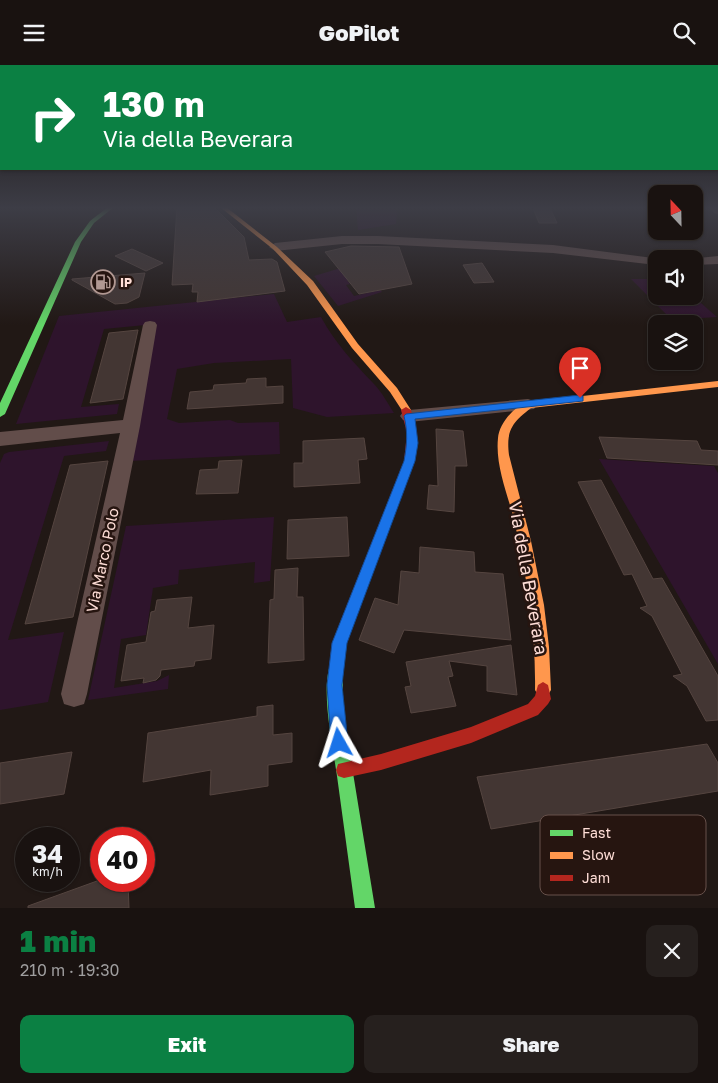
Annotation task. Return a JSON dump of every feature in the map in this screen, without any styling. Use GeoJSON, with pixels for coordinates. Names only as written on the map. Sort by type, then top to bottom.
{"type":"FeatureCollection","features":[{"type":"Feature","properties":{"kind":"street"},"geometry":{"type":"LineString","coordinates":[[0,414],[76,246]]}},
{"type":"Feature","properties":{"kind":"street"},"geometry":{"type":"LineString","coordinates":[[275,247],[282,246]]}},
{"type":"Feature","properties":{"kind":"street"},"geometry":{"type":"LineString","coordinates":[[495,246],[543,249],[648,260]]}},
{"type":"Feature","properties":{"kind":"street"},"geometry":{"type":"LineString","coordinates":[[275,247],[289,259],[321,297],[360,353],[392,387],[409,416],[412,430],[413,443],[409,461],[339,643],[338,652],[335,685],[336,703],[365,908]]}},
{"type":"Feature","properties":{"kind":"street"},"geometry":{"type":"LineString","coordinates":[[703,261],[718,260]]}},
{"type":"Feature","properties":{"kind":"street","name":"Via Marco Polo"},"geometry":{"type":"LineString","coordinates":[[74,694],[131,426],[150,325]]}},
{"type":"Feature","properties":{"kind":"street"},"geometry":{"type":"LineString","coordinates":[[409,416],[718,384]]}},
{"type":"Feature","properties":{"kind":"street","name":"Via della Beverara"},"geometry":{"type":"LineString","coordinates":[[344,770],[381,762],[471,735],[533,710],[542,699],[544,672],[543,636],[528,555],[507,466],[503,437],[510,419],[528,405]]}},
{"type":"Feature","properties":{"kind":"street"},"geometry":{"type":"LineString","coordinates":[[0,439],[131,426]]}},
{"type":"Feature","properties":{"kind":"shaded area"},"geometry":{"type":"Polygon","coordinates":[[[354,264],[362,276],[347,280],[350,284],[346,285],[354,296],[380,290],[382,292],[338,306],[314,276],[354,264]]]}},
{"type":"Feature","properties":{"kind":"shaded area"},"geometry":{"type":"Polygon","coordinates":[[[631,279],[648,279],[648,296],[631,279]]]}},
{"type":"Feature","properties":{"kind":"shaded area"},"geometry":{"type":"Polygon","coordinates":[[[274,294],[287,322],[321,317],[339,344],[377,387],[394,413],[327,417],[293,408],[291,359],[214,363],[177,369],[167,419],[179,423],[230,420],[238,423],[279,422],[280,454],[129,461],[156,324],[104,329],[81,407],[119,404],[117,414],[16,424],[59,316],[274,294]]]}},
{"type":"Feature","properties":{"kind":"shaded area"},"geometry":{"type":"Polygon","coordinates":[[[657,305],[703,305],[717,317],[703,318],[703,315],[667,315],[657,305]]]}},
{"type":"Feature","properties":{"kind":"shaded area"},"geometry":{"type":"Polygon","coordinates":[[[109,441],[106,451],[64,456],[8,640],[64,632],[48,702],[0,710],[0,463],[4,454],[9,452],[109,441]]]}},
{"type":"Feature","properties":{"kind":"shaded area"},"geometry":{"type":"Polygon","coordinates":[[[599,459],[714,466],[718,473],[718,664],[599,459]]]}},
{"type":"Feature","properties":{"kind":"shaded area"},"geometry":{"type":"Polygon","coordinates":[[[274,517],[270,581],[254,583],[255,562],[179,570],[178,584],[153,588],[146,635],[121,639],[114,688],[157,681],[169,675],[168,689],[88,700],[126,526],[274,517]]]}},
{"type":"Feature","properties":{"kind":"building"},"geometry":{"type":"Polygon","coordinates":[[[174,246],[246,246],[249,260],[272,259],[277,262],[285,291],[197,302],[198,292],[192,292],[193,284],[172,285],[174,246]]]}},
{"type":"Feature","properties":{"kind":"building"},"geometry":{"type":"Polygon","coordinates":[[[350,246],[399,247],[412,284],[359,294],[325,252],[350,246]]]}},
{"type":"Feature","properties":{"kind":"building"},"geometry":{"type":"Polygon","coordinates":[[[132,249],[163,263],[146,271],[115,256],[132,249]]]}},
{"type":"Feature","properties":{"kind":"building"},"geometry":{"type":"Polygon","coordinates":[[[482,263],[494,282],[474,283],[463,265],[482,263]]]}},
{"type":"Feature","properties":{"kind":"building"},"geometry":{"type":"Polygon","coordinates":[[[145,273],[139,297],[127,303],[115,304],[72,280],[72,279],[145,273]]]}},
{"type":"Feature","properties":{"kind":"building"},"geometry":{"type":"Polygon","coordinates":[[[138,330],[123,399],[90,403],[109,333],[138,330]]]}},
{"type":"Feature","properties":{"kind":"building"},"geometry":{"type":"Polygon","coordinates":[[[266,378],[266,387],[283,386],[283,403],[187,409],[190,392],[213,390],[214,385],[246,383],[247,379],[266,378]]]}},
{"type":"Feature","properties":{"kind":"building"},"geometry":{"type":"Polygon","coordinates":[[[436,429],[463,431],[467,466],[455,466],[454,512],[427,509],[429,485],[438,486],[436,429]]]}},
{"type":"Feature","properties":{"kind":"building"},"geometry":{"type":"Polygon","coordinates":[[[599,437],[697,441],[701,450],[718,451],[718,465],[607,458],[599,437]]]}},
{"type":"Feature","properties":{"kind":"building"},"geometry":{"type":"Polygon","coordinates":[[[364,438],[367,459],[358,460],[360,483],[294,487],[294,463],[303,463],[303,441],[364,438]]]}},
{"type":"Feature","properties":{"kind":"building"},"geometry":{"type":"Polygon","coordinates":[[[242,460],[238,493],[196,494],[200,470],[218,469],[219,461],[242,460]]]}},
{"type":"Feature","properties":{"kind":"building"},"geometry":{"type":"Polygon","coordinates":[[[108,461],[73,617],[25,624],[70,465],[108,461]]]}},
{"type":"Feature","properties":{"kind":"building"},"geometry":{"type":"Polygon","coordinates":[[[601,480],[653,579],[662,578],[718,676],[718,720],[706,721],[687,686],[673,676],[682,674],[652,616],[640,608],[647,606],[632,574],[624,575],[578,482],[601,480]]]}},
{"type":"Feature","properties":{"kind":"building"},"geometry":{"type":"Polygon","coordinates":[[[347,517],[349,556],[287,559],[288,520],[347,517]]]}},
{"type":"Feature","properties":{"kind":"building"},"geometry":{"type":"Polygon","coordinates":[[[420,547],[474,552],[475,572],[503,574],[511,640],[404,630],[394,653],[359,640],[375,598],[398,605],[401,571],[419,573],[420,547]]]}},
{"type":"Feature","properties":{"kind":"building"},"geometry":{"type":"Polygon","coordinates":[[[298,568],[297,597],[303,597],[304,660],[268,663],[270,600],[274,599],[275,570],[298,568]]]}},
{"type":"Feature","properties":{"kind":"building"},"geometry":{"type":"Polygon","coordinates":[[[192,597],[188,628],[214,625],[211,659],[195,661],[194,666],[161,670],[160,676],[156,680],[143,683],[144,678],[121,681],[127,645],[146,642],[151,612],[155,611],[157,600],[192,597]]]}},
{"type":"Feature","properties":{"kind":"building"},"geometry":{"type":"Polygon","coordinates":[[[511,645],[517,695],[487,691],[487,666],[449,661],[453,676],[448,677],[456,706],[411,713],[405,687],[411,686],[406,662],[511,645]]]}},
{"type":"Feature","properties":{"kind":"building"},"geometry":{"type":"Polygon","coordinates":[[[273,705],[273,735],[292,733],[292,762],[268,765],[268,786],[210,795],[211,770],[143,782],[148,733],[257,716],[257,707],[273,705]]]}},
{"type":"Feature","properties":{"kind":"building"},"geometry":{"type":"Polygon","coordinates":[[[707,744],[718,763],[718,791],[575,815],[540,815],[540,821],[491,829],[477,777],[707,744]]]}},
{"type":"Feature","properties":{"kind":"building"},"geometry":{"type":"Polygon","coordinates":[[[72,752],[64,794],[0,804],[0,763],[72,752]]]}},
{"type":"Feature","properties":{"kind":"building"},"geometry":{"type":"Polygon","coordinates":[[[90,884],[90,892],[128,892],[129,908],[28,908],[28,906],[67,892],[80,892],[80,887],[90,884]]]}},
{"type":"Feature","properties":{"kind":"traffic: fast"},"geometry":{"type":"LineString","coordinates":[[0,414],[76,246]]}},
{"type":"Feature","properties":{"kind":"traffic: fast"},"geometry":{"type":"LineString","coordinates":[[336,668],[335,698],[339,736],[365,908]]}},
{"type":"Feature","properties":{"kind":"traffic: slow"},"geometry":{"type":"LineString","coordinates":[[273,246],[310,283],[355,346],[394,390],[406,410]]}},
{"type":"Feature","properties":{"kind":"traffic: slow"},"geometry":{"type":"LineString","coordinates":[[543,690],[540,626],[525,541],[504,455],[503,437],[506,427],[528,405],[718,384]]}},
{"type":"Feature","properties":{"kind":"traffic: jam"},"geometry":{"type":"LineString","coordinates":[[336,668],[339,643],[409,461],[412,433],[406,410]]}},
{"type":"Feature","properties":{"kind":"traffic: jam"},"geometry":{"type":"LineString","coordinates":[[344,770],[381,762],[471,735],[533,710],[543,699],[543,690]]}},
{"type":"Feature","properties":{"kind":"place","name":"IP"},"geometry":{"type":"Point","coordinates":[103,282]}},
{"type":"Feature","properties":{"kind":"route"},"geometry":{"type":"LineString","coordinates":[[339,743],[335,685],[339,643],[409,461],[413,443],[409,416],[528,405],[580,398]]}}]}
